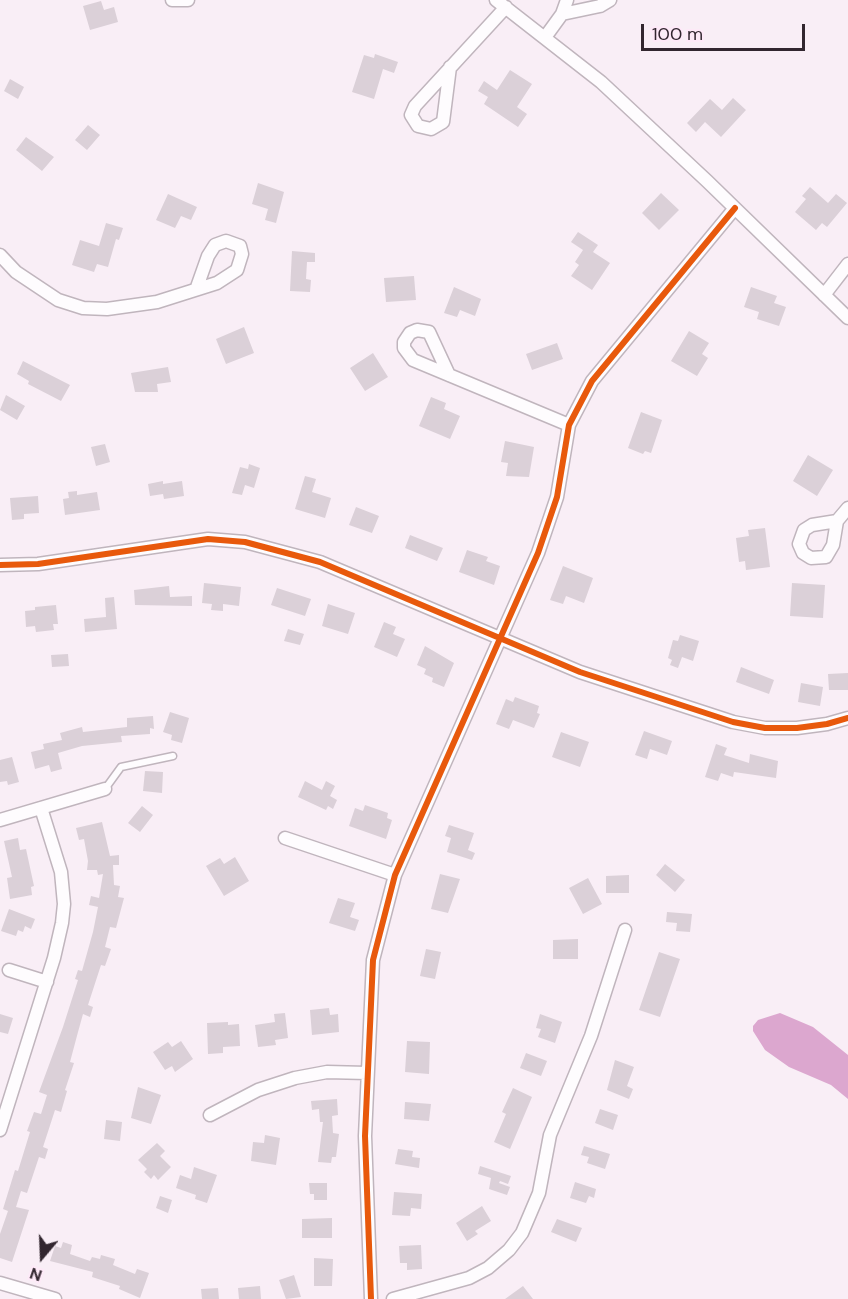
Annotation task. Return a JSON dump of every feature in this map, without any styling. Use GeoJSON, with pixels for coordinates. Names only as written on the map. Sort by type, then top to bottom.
{"type":"FeatureCollection","features":[{"type":"Feature","properties":{"kind":"street"},"geometry":{"type":"LineString","coordinates":[[172,0],[188,0]]}},
{"type":"Feature","properties":{"kind":"street"},"geometry":{"type":"LineString","coordinates":[[546,36],[562,14],[567,0]]}},
{"type":"Feature","properties":{"kind":"street"},"geometry":{"type":"LineString","coordinates":[[562,14],[600,6],[610,0]]}},
{"type":"Feature","properties":{"kind":"street"},"geometry":{"type":"LineString","coordinates":[[450,67],[443,122],[431,129],[418,126],[411,115],[413,109],[501,4],[546,36],[632,110],[848,318]]}},
{"type":"Feature","properties":{"kind":"street"},"geometry":{"type":"LineString","coordinates":[[371,1299],[365,1194],[374,960],[395,875],[538,553],[557,497],[569,425],[592,381],[735,208]]}},
{"type":"Feature","properties":{"kind":"street"},"geometry":{"type":"LineString","coordinates":[[0,255],[16,272],[44,292],[83,308],[107,309],[140,306],[173,298],[197,287]]}},
{"type":"Feature","properties":{"kind":"street"},"geometry":{"type":"LineString","coordinates":[[824,295],[848,264]]}},
{"type":"Feature","properties":{"kind":"street"},"geometry":{"type":"LineString","coordinates":[[450,375],[569,425]]}},
{"type":"Feature","properties":{"kind":"street"},"geometry":{"type":"LineString","coordinates":[[837,521],[848,508]]}},
{"type":"Feature","properties":{"kind":"street"},"geometry":{"type":"LineString","coordinates":[[0,565],[38,564],[208,539],[245,542],[320,562],[602,680],[748,726],[797,728],[827,724],[848,718]]}},
{"type":"Feature","properties":{"kind":"street"},"geometry":{"type":"LineString","coordinates":[[0,820],[105,789]]}},
{"type":"Feature","properties":{"kind":"street"},"geometry":{"type":"LineString","coordinates":[[1,1123],[47,982],[59,939],[64,904],[61,872],[41,808]]}},
{"type":"Feature","properties":{"kind":"street"},"geometry":{"type":"LineString","coordinates":[[285,838],[395,875]]}},
{"type":"Feature","properties":{"kind":"street"},"geometry":{"type":"LineString","coordinates":[[393,1299],[469,1278],[502,1256],[522,1233],[539,1192],[550,1135],[591,1036],[625,930]]}},
{"type":"Feature","properties":{"kind":"street"},"geometry":{"type":"LineString","coordinates":[[9,970],[47,982]]}},
{"type":"Feature","properties":{"kind":"street"},"geometry":{"type":"LineString","coordinates":[[210,1115],[258,1090],[295,1078],[327,1072],[368,1073]]}},
{"type":"Feature","properties":{"kind":"street"},"geometry":{"type":"LineString","coordinates":[[0,1283],[55,1299]]}},
{"type":"Feature","properties":{"kind":"lane"},"geometry":{"type":"LineString","coordinates":[[105,789],[121,767],[173,756]]}},
{"type":"Feature","properties":{"kind":"shaded area"},"geometry":{"type":"Polygon","coordinates":[[[780,1013],[813,1027],[848,1055],[848,1099],[831,1085],[789,1067],[765,1050],[753,1031],[753,1026],[758,1020],[780,1013]]]}},
{"type":"Feature","properties":{"kind":"building"},"geometry":{"type":"Polygon","coordinates":[[[101,1],[104,10],[114,7],[118,22],[90,30],[83,6],[101,1]]]}},
{"type":"Feature","properties":{"kind":"building"},"geometry":{"type":"Polygon","coordinates":[[[375,54],[398,62],[394,73],[383,69],[374,99],[352,92],[364,55],[374,58],[375,54]]]}},
{"type":"Feature","properties":{"kind":"building"},"geometry":{"type":"Polygon","coordinates":[[[510,70],[532,84],[517,107],[527,114],[518,127],[484,104],[488,97],[478,91],[484,81],[497,90],[510,70]]]}},
{"type":"Feature","properties":{"kind":"building"},"geometry":{"type":"Polygon","coordinates":[[[10,79],[24,87],[18,99],[4,91],[10,79]]]}},
{"type":"Feature","properties":{"kind":"building"},"geometry":{"type":"Polygon","coordinates":[[[733,98],[746,110],[721,137],[705,122],[696,132],[687,123],[710,99],[722,110],[733,98]]]}},
{"type":"Feature","properties":{"kind":"building"},"geometry":{"type":"Polygon","coordinates":[[[88,125],[100,135],[87,150],[75,140],[88,125]]]}},
{"type":"Feature","properties":{"kind":"building"},"geometry":{"type":"Polygon","coordinates":[[[26,137],[54,157],[42,171],[16,150],[26,137]]]}},
{"type":"Feature","properties":{"kind":"building"},"geometry":{"type":"Polygon","coordinates":[[[258,183],[284,192],[276,223],[265,220],[268,209],[252,204],[258,183]]]}},
{"type":"Feature","properties":{"kind":"building"},"geometry":{"type":"Polygon","coordinates":[[[810,187],[828,203],[836,194],[847,203],[827,227],[822,223],[816,230],[795,212],[806,199],[802,196],[810,187]]]}},
{"type":"Feature","properties":{"kind":"building"},"geometry":{"type":"Polygon","coordinates":[[[661,193],[679,210],[659,230],[642,213],[661,193]]]}},
{"type":"Feature","properties":{"kind":"building"},"geometry":{"type":"Polygon","coordinates":[[[168,194],[197,207],[191,220],[181,216],[175,228],[156,220],[168,194]]]}},
{"type":"Feature","properties":{"kind":"building"},"geometry":{"type":"Polygon","coordinates":[[[106,223],[123,228],[119,240],[116,239],[108,267],[97,264],[94,272],[72,265],[80,240],[99,246],[106,223]]]}},
{"type":"Feature","properties":{"kind":"building"},"geometry":{"type":"Polygon","coordinates":[[[578,232],[598,245],[593,252],[610,263],[592,290],[571,276],[579,265],[575,262],[583,250],[571,242],[578,232]]]}},
{"type":"Feature","properties":{"kind":"building"},"geometry":{"type":"Polygon","coordinates":[[[292,251],[315,253],[315,262],[307,262],[306,279],[311,280],[310,292],[290,291],[292,251]]]}},
{"type":"Feature","properties":{"kind":"building"},"geometry":{"type":"Polygon","coordinates":[[[414,276],[416,300],[386,302],[384,278],[414,276]]]}},
{"type":"Feature","properties":{"kind":"building"},"geometry":{"type":"Polygon","coordinates":[[[454,287],[481,299],[475,316],[460,310],[457,317],[444,313],[454,287]]]}},
{"type":"Feature","properties":{"kind":"building"},"geometry":{"type":"Polygon","coordinates":[[[751,287],[777,296],[774,303],[786,307],[779,326],[757,319],[759,312],[744,307],[751,287]]]}},
{"type":"Feature","properties":{"kind":"building"},"geometry":{"type":"Polygon","coordinates":[[[244,327],[254,353],[226,364],[216,339],[244,327]]]}},
{"type":"Feature","properties":{"kind":"building"},"geometry":{"type":"Polygon","coordinates":[[[689,331],[709,343],[702,354],[708,358],[697,376],[671,361],[689,331]]]}},
{"type":"Feature","properties":{"kind":"building"},"geometry":{"type":"Polygon","coordinates":[[[557,343],[563,359],[532,370],[526,354],[557,343]]]}},
{"type":"Feature","properties":{"kind":"building"},"geometry":{"type":"Polygon","coordinates":[[[373,353],[388,377],[365,391],[350,368],[373,353]]]}},
{"type":"Feature","properties":{"kind":"building"},"geometry":{"type":"Polygon","coordinates":[[[23,361],[70,385],[61,401],[28,384],[29,381],[17,374],[23,361]]]}},
{"type":"Feature","properties":{"kind":"building"},"geometry":{"type":"Polygon","coordinates":[[[168,367],[171,382],[157,384],[158,392],[135,392],[131,373],[168,367]]]}},
{"type":"Feature","properties":{"kind":"building"},"geometry":{"type":"Polygon","coordinates":[[[6,395],[25,406],[17,420],[0,410],[6,395]]]}},
{"type":"Feature","properties":{"kind":"building"},"geometry":{"type":"Polygon","coordinates":[[[431,397],[446,403],[444,409],[460,416],[450,439],[419,426],[431,397]]]}},
{"type":"Feature","properties":{"kind":"building"},"geometry":{"type":"Polygon","coordinates":[[[641,412],[662,420],[651,453],[645,451],[643,454],[628,448],[641,412]]]}},
{"type":"Feature","properties":{"kind":"building"},"geometry":{"type":"Polygon","coordinates":[[[505,441],[534,447],[529,477],[506,476],[508,463],[501,462],[505,441]]]}},
{"type":"Feature","properties":{"kind":"building"},"geometry":{"type":"Polygon","coordinates":[[[105,444],[110,462],[96,466],[91,447],[105,444]]]}},
{"type":"Feature","properties":{"kind":"building"},"geometry":{"type":"Polygon","coordinates":[[[808,455],[833,470],[817,496],[793,481],[808,455]]]}},
{"type":"Feature","properties":{"kind":"building"},"geometry":{"type":"Polygon","coordinates":[[[249,464],[260,468],[254,488],[245,485],[242,495],[232,493],[240,467],[248,469],[249,464]]]}},
{"type":"Feature","properties":{"kind":"building"},"geometry":{"type":"Polygon","coordinates":[[[305,476],[316,479],[312,492],[331,498],[325,518],[295,509],[305,476]]]}},
{"type":"Feature","properties":{"kind":"building"},"geometry":{"type":"Polygon","coordinates":[[[163,481],[163,484],[182,481],[184,496],[164,499],[163,494],[150,496],[148,484],[163,481]]]}},
{"type":"Feature","properties":{"kind":"building"},"geometry":{"type":"Polygon","coordinates":[[[77,491],[77,495],[97,492],[100,510],[65,515],[63,499],[69,498],[68,492],[77,491]]]}},
{"type":"Feature","properties":{"kind":"building"},"geometry":{"type":"Polygon","coordinates":[[[38,496],[39,513],[24,514],[24,519],[12,520],[10,498],[38,496]]]}},
{"type":"Feature","properties":{"kind":"building"},"geometry":{"type":"Polygon","coordinates":[[[356,507],[379,516],[372,533],[349,525],[356,507]]]}},
{"type":"Feature","properties":{"kind":"building"},"geometry":{"type":"Polygon","coordinates":[[[765,528],[770,567],[746,570],[745,561],[739,562],[736,538],[749,536],[748,530],[765,528]]]}},
{"type":"Feature","properties":{"kind":"building"},"geometry":{"type":"Polygon","coordinates":[[[410,535],[443,548],[437,561],[405,548],[410,535]]]}},
{"type":"Feature","properties":{"kind":"building"},"geometry":{"type":"Polygon","coordinates":[[[467,550],[488,557],[486,561],[500,566],[494,585],[459,572],[467,550]]]}},
{"type":"Feature","properties":{"kind":"building"},"geometry":{"type":"Polygon","coordinates":[[[563,566],[593,578],[584,603],[566,596],[563,604],[550,600],[563,566]]]}},
{"type":"Feature","properties":{"kind":"building"},"geometry":{"type":"Polygon","coordinates":[[[204,583],[241,587],[239,606],[223,604],[223,611],[211,610],[212,604],[202,603],[204,583]]]}},
{"type":"Feature","properties":{"kind":"building"},"geometry":{"type":"Polygon","coordinates":[[[792,583],[825,585],[823,618],[790,616],[792,583]]]}},
{"type":"Feature","properties":{"kind":"building"},"geometry":{"type":"Polygon","coordinates":[[[169,586],[170,597],[192,596],[192,606],[135,605],[134,590],[169,586]]]}},
{"type":"Feature","properties":{"kind":"building"},"geometry":{"type":"Polygon","coordinates":[[[277,588],[311,599],[305,616],[271,605],[277,588]]]}},
{"type":"Feature","properties":{"kind":"building"},"geometry":{"type":"Polygon","coordinates":[[[114,597],[117,629],[85,632],[84,619],[106,617],[105,598],[114,597]]]}},
{"type":"Feature","properties":{"kind":"building"},"geometry":{"type":"Polygon","coordinates":[[[328,604],[355,613],[348,634],[322,626],[328,604]]]}},
{"type":"Feature","properties":{"kind":"building"},"geometry":{"type":"Polygon","coordinates":[[[56,605],[58,624],[53,624],[54,630],[36,632],[35,626],[26,627],[25,611],[35,610],[35,607],[56,605]]]}},
{"type":"Feature","properties":{"kind":"building"},"geometry":{"type":"Polygon","coordinates":[[[384,622],[396,627],[393,634],[405,639],[397,657],[374,647],[384,622]]]}},
{"type":"Feature","properties":{"kind":"building"},"geometry":{"type":"Polygon","coordinates":[[[288,629],[304,634],[300,645],[284,641],[288,629]]]}},
{"type":"Feature","properties":{"kind":"building"},"geometry":{"type":"Polygon","coordinates":[[[680,635],[699,641],[693,661],[682,657],[678,668],[670,665],[672,660],[668,658],[673,640],[678,641],[680,635]]]}},
{"type":"Feature","properties":{"kind":"building"},"geometry":{"type":"Polygon","coordinates":[[[425,646],[454,663],[444,687],[432,682],[433,678],[424,674],[426,669],[417,665],[425,646]]]}},
{"type":"Feature","properties":{"kind":"building"},"geometry":{"type":"Polygon","coordinates":[[[68,654],[69,666],[52,667],[51,655],[68,654]]]}},
{"type":"Feature","properties":{"kind":"building"},"geometry":{"type":"Polygon","coordinates":[[[741,667],[774,680],[769,694],[736,682],[741,667]]]}},
{"type":"Feature","properties":{"kind":"building"},"geometry":{"type":"Polygon","coordinates":[[[848,673],[848,690],[829,690],[828,674],[848,673]]]}},
{"type":"Feature","properties":{"kind":"building"},"geometry":{"type":"Polygon","coordinates":[[[801,683],[823,687],[820,706],[798,702],[801,683]]]}},
{"type":"Feature","properties":{"kind":"building"},"geometry":{"type":"Polygon","coordinates":[[[515,697],[539,706],[537,713],[540,714],[534,728],[513,720],[509,729],[496,724],[506,699],[513,702],[515,697]]]}},
{"type":"Feature","properties":{"kind":"building"},"geometry":{"type":"Polygon","coordinates":[[[170,712],[189,718],[182,743],[171,740],[172,735],[163,732],[170,712]]]}},
{"type":"Feature","properties":{"kind":"building"},"geometry":{"type":"Polygon","coordinates":[[[153,716],[154,729],[150,728],[150,734],[121,736],[122,742],[82,746],[58,753],[62,769],[51,772],[49,765],[35,769],[31,752],[44,749],[43,744],[62,740],[60,733],[82,727],[83,732],[127,727],[127,718],[153,716]]]}},
{"type":"Feature","properties":{"kind":"building"},"geometry":{"type":"Polygon","coordinates":[[[644,731],[672,741],[667,755],[650,749],[647,759],[635,755],[644,731]]]}},
{"type":"Feature","properties":{"kind":"building"},"geometry":{"type":"Polygon","coordinates":[[[561,732],[589,742],[580,767],[552,757],[561,732]]]}},
{"type":"Feature","properties":{"kind":"building"},"geometry":{"type":"Polygon","coordinates":[[[716,744],[727,748],[724,755],[749,763],[750,754],[778,761],[776,778],[734,772],[733,777],[721,773],[718,781],[705,777],[716,744]]]}},
{"type":"Feature","properties":{"kind":"building"},"geometry":{"type":"Polygon","coordinates":[[[12,757],[19,782],[8,785],[7,781],[0,782],[0,760],[12,757]]]}},
{"type":"Feature","properties":{"kind":"building"},"geometry":{"type":"Polygon","coordinates":[[[145,771],[163,772],[162,793],[143,791],[145,771]]]}},
{"type":"Feature","properties":{"kind":"building"},"geometry":{"type":"Polygon","coordinates":[[[305,781],[322,790],[326,781],[335,786],[330,796],[337,800],[333,809],[328,806],[326,810],[298,797],[305,781]]]}},
{"type":"Feature","properties":{"kind":"building"},"geometry":{"type":"Polygon","coordinates":[[[365,805],[388,813],[387,818],[392,820],[386,839],[349,826],[355,808],[363,811],[365,805]]]}},
{"type":"Feature","properties":{"kind":"building"},"geometry":{"type":"Polygon","coordinates":[[[142,806],[153,815],[140,832],[128,823],[142,806]]]}},
{"type":"Feature","properties":{"kind":"building"},"geometry":{"type":"Polygon","coordinates":[[[102,822],[110,856],[119,855],[119,865],[113,865],[114,885],[120,886],[118,897],[124,898],[116,928],[110,927],[105,947],[111,949],[105,966],[101,965],[88,1005],[93,1007],[90,1017],[83,1014],[70,1062],[74,1063],[61,1112],[55,1110],[43,1147],[48,1149],[45,1159],[39,1157],[27,1193],[21,1191],[16,1207],[29,1210],[12,1262],[0,1258],[0,1234],[8,1211],[3,1209],[15,1170],[18,1171],[34,1112],[41,1114],[47,1095],[39,1092],[63,1027],[78,980],[75,979],[78,970],[82,971],[98,907],[89,905],[91,896],[99,898],[103,874],[98,875],[97,870],[87,870],[88,861],[84,839],[79,840],[76,828],[102,822]]]}},
{"type":"Feature","properties":{"kind":"building"},"geometry":{"type":"Polygon","coordinates":[[[449,825],[474,833],[468,850],[475,853],[472,860],[447,852],[451,838],[445,836],[449,825]]]}},
{"type":"Feature","properties":{"kind":"building"},"geometry":{"type":"Polygon","coordinates":[[[18,838],[20,850],[26,849],[34,886],[31,887],[32,895],[10,899],[7,878],[12,877],[4,841],[18,838]]]}},
{"type":"Feature","properties":{"kind":"building"},"geometry":{"type":"Polygon","coordinates":[[[235,857],[249,881],[224,896],[206,866],[220,858],[224,864],[235,857]]]}},
{"type":"Feature","properties":{"kind":"building"},"geometry":{"type":"Polygon","coordinates":[[[665,864],[685,880],[675,892],[656,875],[665,864]]]}},
{"type":"Feature","properties":{"kind":"building"},"geometry":{"type":"Polygon","coordinates":[[[440,874],[460,879],[448,913],[431,909],[440,874]]]}},
{"type":"Feature","properties":{"kind":"building"},"geometry":{"type":"Polygon","coordinates":[[[629,875],[629,893],[606,893],[606,876],[629,875]]]}},
{"type":"Feature","properties":{"kind":"building"},"geometry":{"type":"Polygon","coordinates":[[[588,878],[602,904],[583,914],[569,888],[588,878]]]}},
{"type":"Feature","properties":{"kind":"building"},"geometry":{"type":"Polygon","coordinates":[[[338,898],[355,903],[350,917],[359,920],[355,931],[329,923],[338,898]]]}},
{"type":"Feature","properties":{"kind":"building"},"geometry":{"type":"Polygon","coordinates":[[[9,909],[35,919],[31,929],[25,926],[23,932],[18,930],[16,936],[1,931],[9,909]]]}},
{"type":"Feature","properties":{"kind":"building"},"geometry":{"type":"Polygon","coordinates":[[[667,912],[692,914],[690,932],[676,931],[677,923],[666,922],[667,912]]]}},
{"type":"Feature","properties":{"kind":"building"},"geometry":{"type":"Polygon","coordinates":[[[578,939],[578,959],[553,959],[553,940],[578,939]]]}},
{"type":"Feature","properties":{"kind":"building"},"geometry":{"type":"Polygon","coordinates":[[[426,949],[441,952],[435,979],[420,976],[426,949]]]}},
{"type":"Feature","properties":{"kind":"building"},"geometry":{"type":"Polygon","coordinates":[[[659,952],[680,959],[660,1017],[639,1010],[659,952]]]}},
{"type":"Feature","properties":{"kind":"building"},"geometry":{"type":"Polygon","coordinates":[[[329,1008],[330,1015],[338,1014],[339,1032],[312,1035],[310,1010],[329,1008]]]}},
{"type":"Feature","properties":{"kind":"building"},"geometry":{"type":"Polygon","coordinates":[[[285,1013],[288,1038],[275,1040],[276,1045],[258,1047],[255,1025],[275,1022],[274,1014],[285,1013]]]}},
{"type":"Feature","properties":{"kind":"building"},"geometry":{"type":"Polygon","coordinates":[[[0,1014],[13,1018],[8,1034],[0,1032],[0,1014]]]}},
{"type":"Feature","properties":{"kind":"building"},"geometry":{"type":"Polygon","coordinates":[[[540,1014],[562,1022],[555,1043],[538,1037],[541,1029],[536,1028],[540,1014]]]}},
{"type":"Feature","properties":{"kind":"building"},"geometry":{"type":"Polygon","coordinates":[[[228,1022],[228,1025],[239,1024],[240,1046],[223,1047],[223,1053],[208,1054],[207,1023],[228,1022]]]}},
{"type":"Feature","properties":{"kind":"building"},"geometry":{"type":"Polygon","coordinates":[[[181,1041],[193,1059],[175,1072],[172,1066],[165,1070],[153,1052],[168,1042],[172,1047],[181,1041]]]}},
{"type":"Feature","properties":{"kind":"building"},"geometry":{"type":"Polygon","coordinates":[[[407,1041],[430,1042],[429,1074],[405,1072],[407,1041]]]}},
{"type":"Feature","properties":{"kind":"building"},"geometry":{"type":"Polygon","coordinates":[[[526,1053],[547,1061],[541,1076],[520,1068],[526,1053]]]}},
{"type":"Feature","properties":{"kind":"building"},"geometry":{"type":"Polygon","coordinates":[[[615,1060],[634,1067],[627,1086],[633,1089],[629,1099],[607,1090],[615,1060]]]}},
{"type":"Feature","properties":{"kind":"building"},"geometry":{"type":"Polygon","coordinates":[[[138,1087],[161,1095],[151,1124],[131,1118],[138,1087]]]}},
{"type":"Feature","properties":{"kind":"building"},"geometry":{"type":"Polygon","coordinates":[[[513,1088],[532,1097],[510,1149],[494,1142],[506,1114],[502,1112],[513,1088]]]}},
{"type":"Feature","properties":{"kind":"building"},"geometry":{"type":"Polygon","coordinates":[[[337,1099],[338,1115],[332,1116],[333,1133],[339,1134],[336,1157],[332,1157],[331,1163],[318,1162],[323,1122],[320,1122],[319,1109],[312,1110],[311,1101],[337,1099]]]}},
{"type":"Feature","properties":{"kind":"building"},"geometry":{"type":"Polygon","coordinates":[[[405,1102],[431,1104],[429,1121],[404,1119],[405,1102]]]}},
{"type":"Feature","properties":{"kind":"building"},"geometry":{"type":"Polygon","coordinates":[[[600,1109],[618,1115],[613,1130],[595,1123],[600,1109]]]}},
{"type":"Feature","properties":{"kind":"building"},"geometry":{"type":"Polygon","coordinates":[[[106,1120],[122,1122],[120,1141],[104,1139],[106,1120]]]}},
{"type":"Feature","properties":{"kind":"building"},"geometry":{"type":"Polygon","coordinates":[[[265,1135],[280,1138],[276,1165],[251,1161],[253,1142],[264,1143],[265,1135]]]}},
{"type":"Feature","properties":{"kind":"building"},"geometry":{"type":"Polygon","coordinates":[[[157,1143],[165,1151],[160,1156],[171,1167],[158,1180],[154,1175],[151,1179],[144,1172],[147,1169],[138,1160],[157,1143]]]}},
{"type":"Feature","properties":{"kind":"building"},"geometry":{"type":"Polygon","coordinates":[[[584,1146],[610,1154],[605,1169],[587,1163],[589,1157],[581,1155],[584,1146]]]}},
{"type":"Feature","properties":{"kind":"building"},"geometry":{"type":"Polygon","coordinates":[[[398,1149],[413,1151],[412,1157],[420,1158],[419,1168],[395,1164],[398,1149]]]}},
{"type":"Feature","properties":{"kind":"building"},"geometry":{"type":"Polygon","coordinates":[[[480,1166],[511,1176],[508,1184],[500,1181],[499,1183],[510,1187],[507,1195],[489,1189],[491,1178],[478,1174],[480,1166]]]}},
{"type":"Feature","properties":{"kind":"building"},"geometry":{"type":"Polygon","coordinates":[[[194,1167],[217,1175],[207,1203],[195,1199],[196,1195],[176,1188],[180,1175],[191,1179],[194,1167]]]}},
{"type":"Feature","properties":{"kind":"building"},"geometry":{"type":"Polygon","coordinates":[[[575,1182],[596,1189],[594,1198],[589,1196],[586,1203],[570,1198],[575,1182]]]}},
{"type":"Feature","properties":{"kind":"building"},"geometry":{"type":"Polygon","coordinates":[[[309,1183],[327,1183],[327,1200],[314,1200],[314,1194],[310,1194],[309,1183]]]}},
{"type":"Feature","properties":{"kind":"building"},"geometry":{"type":"Polygon","coordinates":[[[394,1192],[422,1194],[421,1209],[411,1208],[410,1216],[392,1215],[394,1192]]]}},
{"type":"Feature","properties":{"kind":"building"},"geometry":{"type":"Polygon","coordinates":[[[160,1196],[172,1200],[168,1213],[156,1208],[160,1196]]]}},
{"type":"Feature","properties":{"kind":"building"},"geometry":{"type":"Polygon","coordinates":[[[482,1206],[491,1221],[475,1231],[478,1234],[467,1241],[456,1223],[482,1206]]]}},
{"type":"Feature","properties":{"kind":"building"},"geometry":{"type":"Polygon","coordinates":[[[332,1218],[332,1238],[302,1238],[302,1219],[332,1218]]]}},
{"type":"Feature","properties":{"kind":"building"},"geometry":{"type":"Polygon","coordinates":[[[557,1219],[582,1228],[576,1242],[551,1232],[557,1219]]]}},
{"type":"Feature","properties":{"kind":"building"},"geometry":{"type":"Polygon","coordinates":[[[63,1242],[72,1245],[70,1254],[90,1261],[92,1257],[100,1259],[101,1255],[115,1259],[113,1265],[135,1274],[137,1269],[149,1273],[140,1298],[119,1289],[120,1286],[92,1277],[93,1272],[50,1261],[55,1246],[61,1248],[63,1242]]]}},
{"type":"Feature","properties":{"kind":"building"},"geometry":{"type":"Polygon","coordinates":[[[421,1245],[422,1269],[407,1270],[407,1263],[400,1263],[399,1246],[421,1245]]]}},
{"type":"Feature","properties":{"kind":"building"},"geometry":{"type":"Polygon","coordinates":[[[314,1258],[333,1259],[332,1286],[314,1286],[314,1258]]]}},
{"type":"Feature","properties":{"kind":"building"},"geometry":{"type":"Polygon","coordinates":[[[294,1275],[301,1297],[286,1299],[279,1280],[294,1275]]]}},
{"type":"Feature","properties":{"kind":"building"},"geometry":{"type":"Polygon","coordinates":[[[260,1286],[261,1299],[239,1299],[238,1288],[260,1286]]]}},
{"type":"Feature","properties":{"kind":"building"},"geometry":{"type":"Polygon","coordinates":[[[523,1286],[533,1299],[505,1299],[523,1286]]]}},
{"type":"Feature","properties":{"kind":"building"},"geometry":{"type":"Polygon","coordinates":[[[218,1288],[219,1299],[202,1299],[201,1289],[218,1288]]]}},
{"type":"Feature","properties":{"kind":"cycle path"},"geometry":{"type":"LineString","coordinates":[[371,1299],[365,1136],[373,960],[395,875],[538,553],[557,497],[569,425],[592,381],[735,208]]}},
{"type":"Feature","properties":{"kind":"cycle path"},"geometry":{"type":"LineString","coordinates":[[0,565],[38,564],[208,539],[245,542],[320,562],[580,672],[733,722],[765,728],[797,728],[827,724],[848,718]]}}]}
